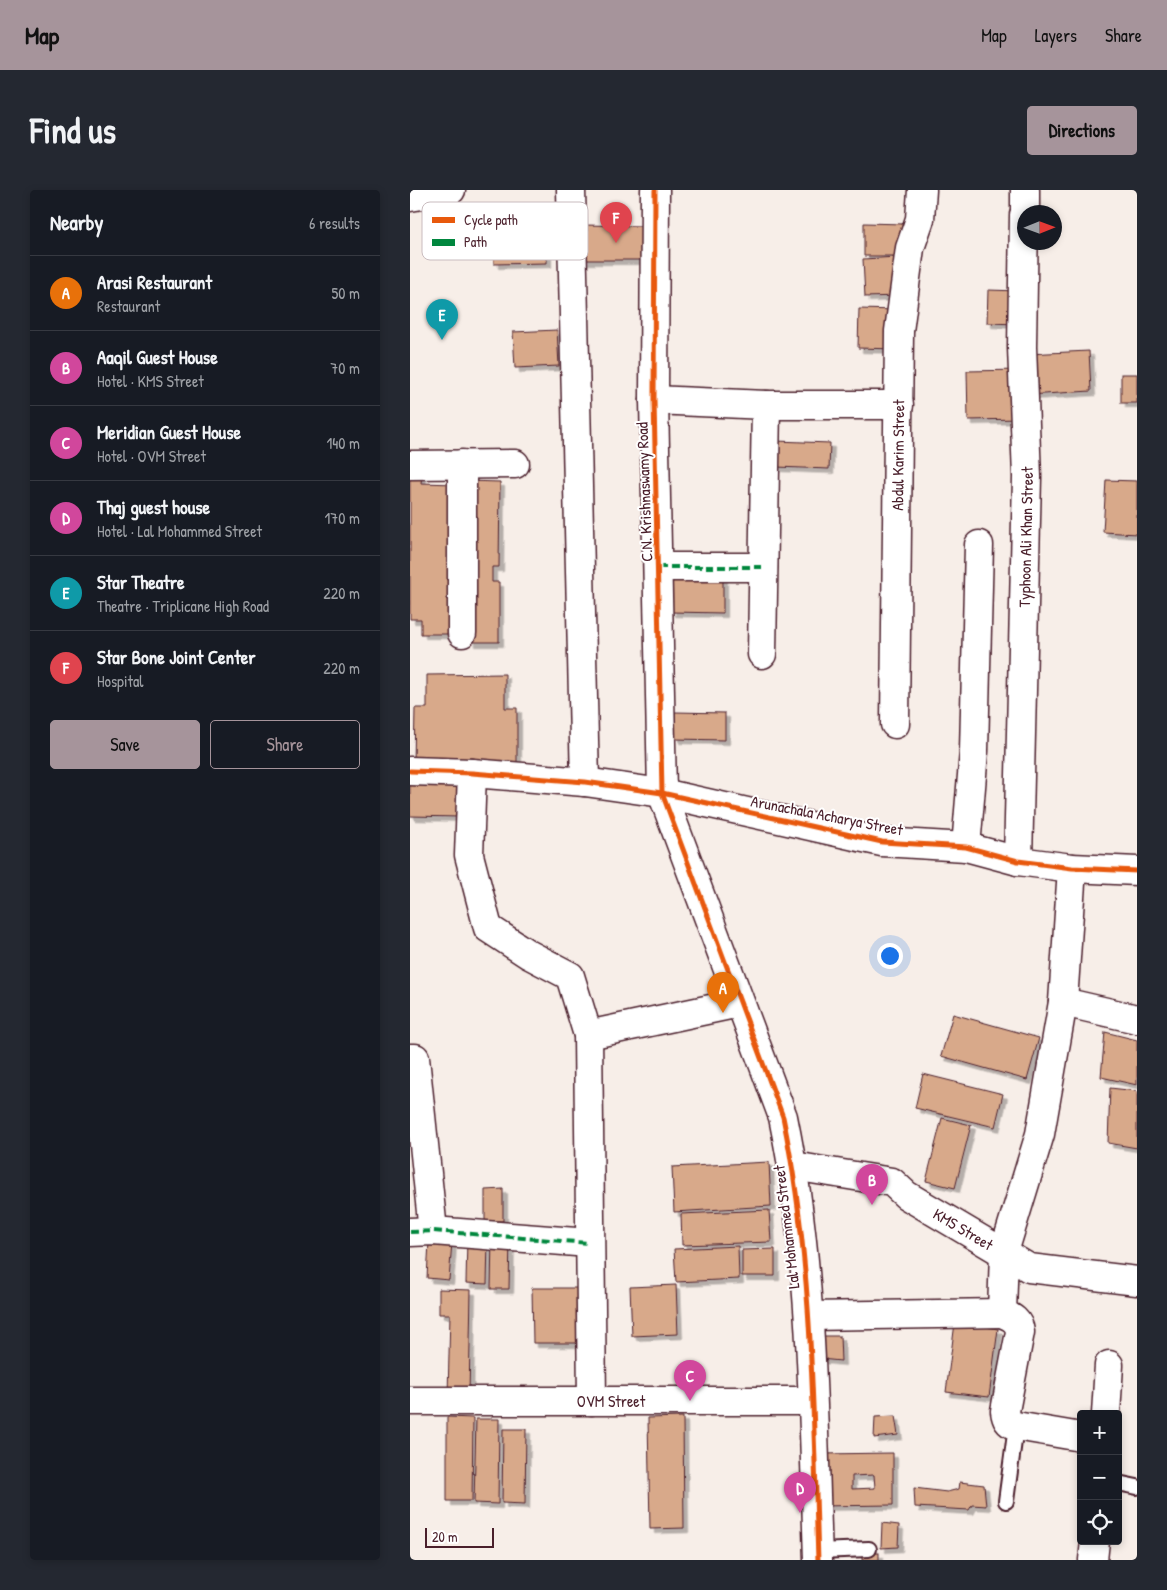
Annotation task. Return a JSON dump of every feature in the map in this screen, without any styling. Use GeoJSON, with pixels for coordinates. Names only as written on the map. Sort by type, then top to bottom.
{"type":"FeatureCollection","features":[{"type":"Feature","properties":{"kind":"street"},"geometry":{"type":"LineString","coordinates":[[410,197],[451,190]]}},
{"type":"Feature","properties":{"kind":"street","name":"C.N. Krishnaswamy Road"},"geometry":{"type":"LineString","coordinates":[[655,190],[654,400],[662,793]]}},
{"type":"Feature","properties":{"kind":"street","name":"Abdul Karim Street"},"geometry":{"type":"LineString","coordinates":[[895,724],[900,330],[910,248],[920,219],[922,190]]}},
{"type":"Feature","properties":{"kind":"street","name":"Typhoon Ali Khan Street"},"geometry":{"type":"LineString","coordinates":[[1024,205],[1025,190]]}},
{"type":"Feature","properties":{"kind":"street","name":"Typhoon Ali Khan Street"},"geometry":{"type":"LineString","coordinates":[[1018,861],[1027,477],[1022,347],[1023,250]]}},
{"type":"Feature","properties":{"kind":"street"},"geometry":{"type":"LineString","coordinates":[[572,260],[584,782]]}},
{"type":"Feature","properties":{"kind":"street"},"geometry":{"type":"LineString","coordinates":[[654,400],[766,404],[899,405]]}},
{"type":"Feature","properties":{"kind":"street"},"geometry":{"type":"LineString","coordinates":[[762,654],[766,404]]}},
{"type":"Feature","properties":{"kind":"street"},"geometry":{"type":"LineString","coordinates":[[462,464],[462,633]]}},
{"type":"Feature","properties":{"kind":"street"},"geometry":{"type":"LineString","coordinates":[[410,465],[515,464]]}},
{"type":"Feature","properties":{"kind":"street"},"geometry":{"type":"LineString","coordinates":[[966,848],[974,751],[979,545]]}},
{"type":"Feature","properties":{"kind":"street"},"geometry":{"type":"LineString","coordinates":[[658,567],[763,566]]}},
{"type":"Feature","properties":{"kind":"street","name":"Arunachala Acharya Street"},"geometry":{"type":"LineString","coordinates":[[410,771],[472,773],[584,782],[662,793],[882,842],[966,848],[1018,861],[1072,868],[1137,871]]}},
{"type":"Feature","properties":{"kind":"street"},"geometry":{"type":"LineString","coordinates":[[472,773],[469,855],[488,928],[528,954],[570,976],[588,1035],[592,1401]]}},
{"type":"Feature","properties":{"kind":"street","name":"Lal Mohammed Street"},"geometry":{"type":"LineString","coordinates":[[662,793],[782,1117],[793,1166],[810,1316],[818,1556]]}},
{"type":"Feature","properties":{"kind":"street"},"geometry":{"type":"LineString","coordinates":[[1002,1313],[1004,1252],[1040,1134],[1063,1002],[1072,868]]}},
{"type":"Feature","properties":{"kind":"street"},"geometry":{"type":"LineString","coordinates":[[1063,1002],[1137,1019]]}},
{"type":"Feature","properties":{"kind":"street"},"geometry":{"type":"LineString","coordinates":[[588,1035],[739,1003]]}},
{"type":"Feature","properties":{"kind":"street"},"geometry":{"type":"LineString","coordinates":[[410,1058],[416,1058],[422,1232],[589,1243]]}},
{"type":"Feature","properties":{"kind":"street","name":"KMS Street"},"geometry":{"type":"LineString","coordinates":[[793,1166],[892,1182],[906,1195],[1029,1268],[1137,1280]]}},
{"type":"Feature","properties":{"kind":"street"},"geometry":{"type":"LineString","coordinates":[[810,1316],[1002,1313],[1010,1316],[1020,1326],[1020,1332],[1006,1418],[1010,1424],[1016,1426],[1077,1436]]}},
{"type":"Feature","properties":{"kind":"street"},"geometry":{"type":"LineString","coordinates":[[1106,1410],[1109,1365]]}},
{"type":"Feature","properties":{"kind":"street","name":"OVM Street"},"geometry":{"type":"LineString","coordinates":[[410,1401],[812,1401]]}},
{"type":"Feature","properties":{"kind":"street"},"geometry":{"type":"LineString","coordinates":[[1093,1560],[1095,1545]]}},
{"type":"Feature","properties":{"kind":"lane"},"geometry":{"type":"LineString","coordinates":[[1006,1500],[1016,1426]]}},
{"type":"Feature","properties":{"kind":"lane"},"geometry":{"type":"LineString","coordinates":[[1122,1484],[1137,1487]]}},
{"type":"Feature","properties":{"kind":"lane"},"geometry":{"type":"LineString","coordinates":[[818,1556],[869,1549]]}},
{"type":"Feature","properties":{"kind":"building"},"geometry":{"type":"Polygon","coordinates":[[[864,223],[904,224],[904,256],[864,256],[864,223]]]}},
{"type":"Feature","properties":{"kind":"building"},"geometry":{"type":"Polygon","coordinates":[[[588,225],[645,226],[644,260],[588,260],[588,225]]]}},
{"type":"Feature","properties":{"kind":"building"},"geometry":{"type":"Polygon","coordinates":[[[897,257],[899,296],[865,297],[863,259],[897,257]]]}},
{"type":"Feature","properties":{"kind":"building"},"geometry":{"type":"Polygon","coordinates":[[[494,260],[547,260],[547,263],[494,264],[494,260]]]}},
{"type":"Feature","properties":{"kind":"building"},"geometry":{"type":"Polygon","coordinates":[[[988,290],[1019,291],[1018,324],[987,323],[988,290]]]}},
{"type":"Feature","properties":{"kind":"building"},"geometry":{"type":"Polygon","coordinates":[[[859,309],[897,310],[896,349],[858,348],[859,309]]]}},
{"type":"Feature","properties":{"kind":"building"},"geometry":{"type":"Polygon","coordinates":[[[557,330],[559,366],[515,368],[513,332],[557,330]]]}},
{"type":"Feature","properties":{"kind":"building"},"geometry":{"type":"Polygon","coordinates":[[[1089,351],[1091,391],[1029,395],[1027,354],[1089,351]]]}},
{"type":"Feature","properties":{"kind":"building"},"geometry":{"type":"Polygon","coordinates":[[[1020,370],[1022,419],[968,420],[967,371],[1020,370]]]}},
{"type":"Feature","properties":{"kind":"building"},"geometry":{"type":"Polygon","coordinates":[[[1121,374],[1137,374],[1137,403],[1121,403],[1121,374]]]}},
{"type":"Feature","properties":{"kind":"building"},"geometry":{"type":"Polygon","coordinates":[[[776,441],[830,443],[829,469],[776,467],[776,441]]]}},
{"type":"Feature","properties":{"kind":"building"},"geometry":{"type":"Polygon","coordinates":[[[410,475],[422,475],[421,483],[455,484],[453,634],[421,634],[421,619],[410,619],[410,475]]]}},
{"type":"Feature","properties":{"kind":"building"},"geometry":{"type":"Polygon","coordinates":[[[1106,480],[1137,481],[1137,534],[1103,532],[1106,480]]]}},
{"type":"Feature","properties":{"kind":"building"},"geometry":{"type":"Polygon","coordinates":[[[467,481],[500,482],[499,567],[492,567],[492,582],[499,582],[499,642],[471,642],[467,481]]]}},
{"type":"Feature","properties":{"kind":"building"},"geometry":{"type":"Polygon","coordinates":[[[672,574],[723,575],[723,613],[671,612],[672,574]]]}},
{"type":"Feature","properties":{"kind":"building"},"geometry":{"type":"Polygon","coordinates":[[[505,674],[505,708],[517,708],[517,763],[414,763],[415,708],[427,708],[427,675],[505,674]]]}},
{"type":"Feature","properties":{"kind":"building"},"geometry":{"type":"Polygon","coordinates":[[[675,712],[725,713],[725,740],[675,739],[675,712]]]}},
{"type":"Feature","properties":{"kind":"building"},"geometry":{"type":"Polygon","coordinates":[[[410,781],[460,782],[459,817],[410,816],[410,781]]]}},
{"type":"Feature","properties":{"kind":"building"},"geometry":{"type":"Polygon","coordinates":[[[953,1014],[1039,1038],[1027,1080],[941,1056],[953,1014]]]}},
{"type":"Feature","properties":{"kind":"building"},"geometry":{"type":"Polygon","coordinates":[[[1105,1032],[1137,1040],[1137,1085],[1101,1077],[1105,1032]]]}},
{"type":"Feature","properties":{"kind":"building"},"geometry":{"type":"Polygon","coordinates":[[[923,1074],[1003,1094],[995,1127],[915,1108],[923,1074]]]}},
{"type":"Feature","properties":{"kind":"building"},"geometry":{"type":"Polygon","coordinates":[[[1110,1088],[1137,1091],[1137,1148],[1108,1143],[1110,1088]]]}},
{"type":"Feature","properties":{"kind":"building"},"geometry":{"type":"Polygon","coordinates":[[[942,1118],[971,1125],[955,1188],[926,1181],[942,1118]]]}},
{"type":"Feature","properties":{"kind":"building"},"geometry":{"type":"Polygon","coordinates":[[[769,1162],[771,1206],[674,1212],[672,1167],[769,1162]]]}},
{"type":"Feature","properties":{"kind":"building"},"geometry":{"type":"Polygon","coordinates":[[[503,1189],[503,1221],[485,1221],[485,1190],[503,1189]]]}},
{"type":"Feature","properties":{"kind":"building"},"geometry":{"type":"Polygon","coordinates":[[[769,1210],[771,1242],[682,1245],[681,1214],[769,1210]]]}},
{"type":"Feature","properties":{"kind":"building"},"geometry":{"type":"Polygon","coordinates":[[[492,1237],[510,1237],[509,1289],[491,1289],[492,1237]]]}},
{"type":"Feature","properties":{"kind":"building"},"geometry":{"type":"Polygon","coordinates":[[[467,1239],[488,1240],[487,1284],[466,1283],[467,1239]]]}},
{"type":"Feature","properties":{"kind":"building"},"geometry":{"type":"Polygon","coordinates":[[[429,1241],[452,1242],[449,1280],[427,1278],[429,1241]]]}},
{"type":"Feature","properties":{"kind":"building"},"geometry":{"type":"Polygon","coordinates":[[[738,1246],[739,1279],[676,1282],[674,1249],[738,1246]]]}},
{"type":"Feature","properties":{"kind":"building"},"geometry":{"type":"Polygon","coordinates":[[[775,1249],[775,1276],[742,1276],[742,1250],[775,1249]]]}},
{"type":"Feature","properties":{"kind":"building"},"geometry":{"type":"Polygon","coordinates":[[[676,1285],[678,1334],[632,1336],[630,1287],[676,1285]]]}},
{"type":"Feature","properties":{"kind":"building"},"geometry":{"type":"Polygon","coordinates":[[[532,1288],[584,1288],[585,1343],[533,1343],[532,1288]]]}},
{"type":"Feature","properties":{"kind":"building"},"geometry":{"type":"Polygon","coordinates":[[[439,1289],[471,1290],[469,1396],[448,1395],[450,1314],[439,1314],[439,1289]]]}},
{"type":"Feature","properties":{"kind":"building"},"geometry":{"type":"Polygon","coordinates":[[[955,1323],[998,1329],[989,1397],[946,1392],[955,1323]]]}},
{"type":"Feature","properties":{"kind":"building"},"geometry":{"type":"Polygon","coordinates":[[[821,1336],[840,1336],[841,1361],[820,1359],[821,1336]]]}},
{"type":"Feature","properties":{"kind":"building"},"geometry":{"type":"Polygon","coordinates":[[[895,1416],[898,1435],[874,1438],[875,1417],[895,1416]]]}},
{"type":"Feature","properties":{"kind":"building"},"geometry":{"type":"Polygon","coordinates":[[[447,1417],[473,1418],[472,1501],[447,1501],[447,1417]]]}},
{"type":"Feature","properties":{"kind":"building"},"geometry":{"type":"Polygon","coordinates":[[[683,1417],[684,1528],[650,1529],[648,1418],[683,1417]]]}},
{"type":"Feature","properties":{"kind":"building"},"geometry":{"type":"Polygon","coordinates":[[[476,1419],[499,1419],[498,1504],[474,1503],[476,1419]]]}},
{"type":"Feature","properties":{"kind":"building"},"geometry":{"type":"Polygon","coordinates":[[[503,1429],[526,1429],[525,1504],[502,1503],[503,1429]]]}},
{"type":"Feature","properties":{"kind":"building"},"geometry":{"type":"Polygon","coordinates":[[[893,1453],[893,1505],[821,1506],[821,1454],[893,1453]],[[874,1475],[852,1476],[852,1489],[875,1488],[874,1475]]]}},
{"type":"Feature","properties":{"kind":"building"},"geometry":{"type":"Polygon","coordinates":[[[960,1482],[984,1485],[986,1506],[972,1505],[969,1510],[915,1507],[914,1488],[947,1492],[959,1489],[960,1482]]]}},
{"type":"Feature","properties":{"kind":"building"},"geometry":{"type":"Polygon","coordinates":[[[882,1523],[899,1525],[898,1547],[881,1548],[882,1523]]]}},
{"type":"Feature","properties":{"kind":"building"},"geometry":{"type":"Polygon","coordinates":[[[862,1553],[879,1553],[879,1560],[862,1560],[862,1553]]]}},
{"type":"Feature","properties":{"kind":"marked path"},"geometry":{"type":"LineString","coordinates":[[658,567],[763,567]]}},
{"type":"Feature","properties":{"kind":"marked path"},"geometry":{"type":"LineString","coordinates":[[410,1232],[433,1231],[589,1243]]}},
{"type":"Feature","properties":{"kind":"cycle path"},"geometry":{"type":"LineString","coordinates":[[655,190],[654,400],[662,793],[783,1117],[793,1172],[806,1282],[813,1393],[818,1560]]}},
{"type":"Feature","properties":{"kind":"cycle path"},"geometry":{"type":"LineString","coordinates":[[410,771],[472,773],[585,782],[662,793],[882,842],[966,847],[1018,861],[1072,868],[1137,871]]}},
{"type":"Feature","properties":{"kind":"place","name":"Star Bone Joint Center"},"geometry":{"type":"Point","coordinates":[616,243]}},
{"type":"Feature","properties":{"kind":"place","name":"Star Theatre"},"geometry":{"type":"Point","coordinates":[442,340]}},
{"type":"Feature","properties":{"kind":"place","name":"Arasi Restaurant"},"geometry":{"type":"Point","coordinates":[723,1013]}},
{"type":"Feature","properties":{"kind":"place","name":"Aaqil Guest House"},"geometry":{"type":"Point","coordinates":[872,1205]}},
{"type":"Feature","properties":{"kind":"place","name":"Meridian Guest House"},"geometry":{"type":"Point","coordinates":[690,1401]}},
{"type":"Feature","properties":{"kind":"place","name":"Thaj guest house"},"geometry":{"type":"Point","coordinates":[800,1513]}}]}
